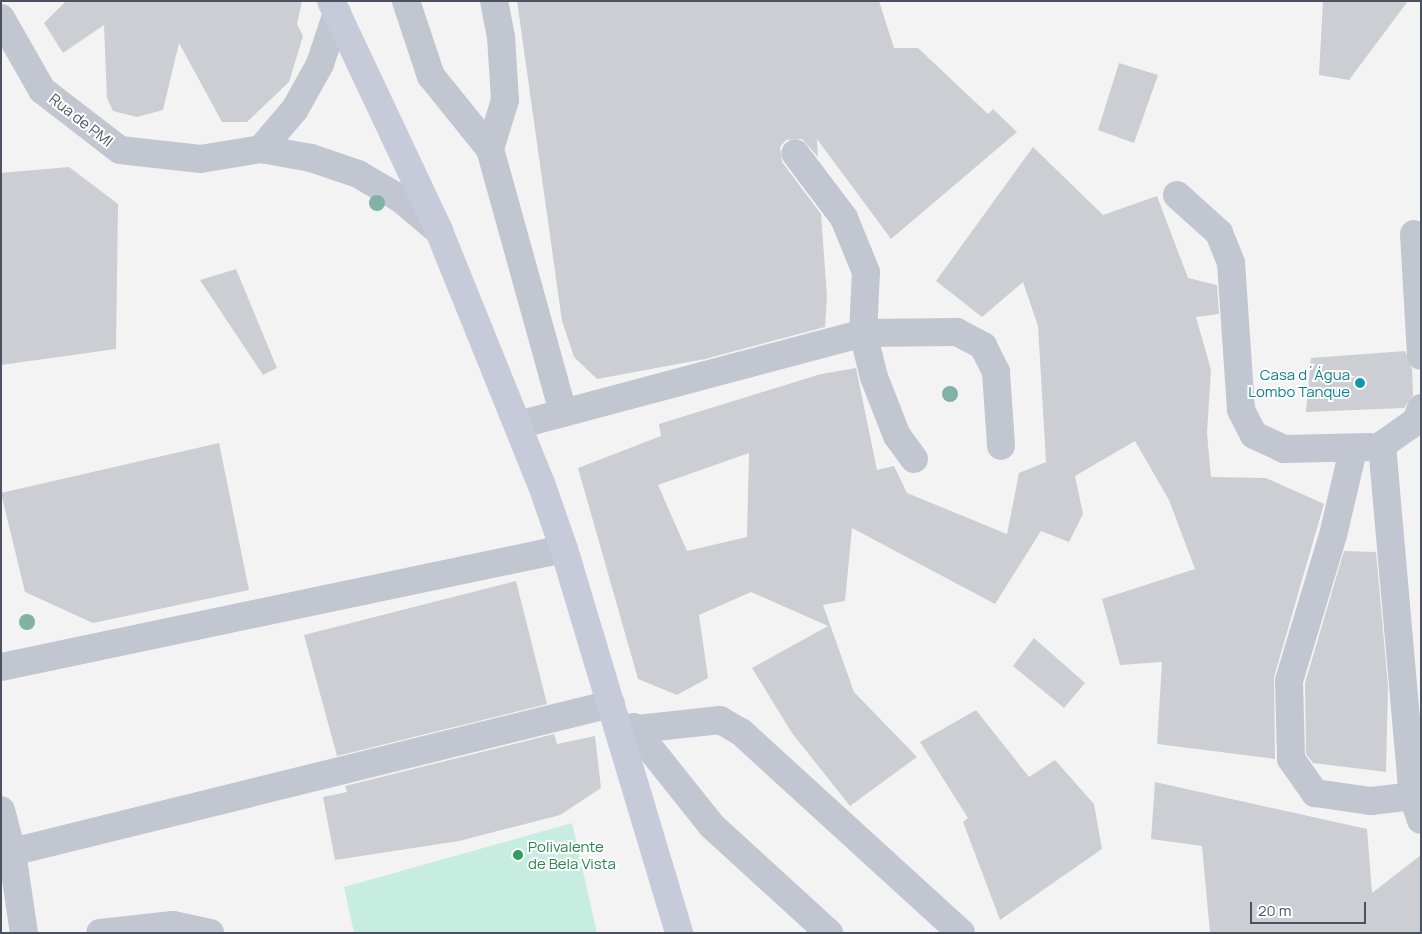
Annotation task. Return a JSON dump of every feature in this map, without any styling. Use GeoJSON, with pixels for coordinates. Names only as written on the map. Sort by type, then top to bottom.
{"type":"FeatureCollection","features":[{"type":"Feature","properties":{"kind":"main road"},"geometry":{"type":"LineString","coordinates":[[334,7],[439,231],[518,425],[564,549],[611,704],[626,729],[679,933]]}},
{"type":"Feature","properties":{"kind":"street"},"geometry":{"type":"LineString","coordinates":[[406,1],[431,76],[490,149],[563,413]]}},
{"type":"Feature","properties":{"kind":"street"},"geometry":{"type":"LineString","coordinates":[[490,149],[505,100],[501,37],[494,1]]}},
{"type":"Feature","properties":{"kind":"street"},"geometry":{"type":"LineString","coordinates":[[261,149],[295,109],[320,64],[334,7]]}},
{"type":"Feature","properties":{"kind":"street","name":"Rua de PMI"},"geometry":{"type":"LineString","coordinates":[[1,18],[42,90],[120,150],[200,159],[261,149],[311,158],[358,174],[401,199],[439,231]]}},
{"type":"Feature","properties":{"kind":"street"},"geometry":{"type":"LineString","coordinates":[[795,153],[844,218],[866,272],[863,333],[874,377],[897,436],[914,459]]}},
{"type":"Feature","properties":{"kind":"street"},"geometry":{"type":"LineString","coordinates":[[1177,195],[1218,233],[1231,263],[1242,410],[1254,435],[1284,449],[1354,450],[1382,445],[1416,421],[1421,408]]}},
{"type":"Feature","properties":{"kind":"street"},"geometry":{"type":"LineString","coordinates":[[1414,234],[1421,356]]}},
{"type":"Feature","properties":{"kind":"street"},"geometry":{"type":"LineString","coordinates":[[518,425],[863,333],[957,332],[983,346],[996,372],[1001,446]]}},
{"type":"Feature","properties":{"kind":"street"},"geometry":{"type":"LineString","coordinates":[[1354,450],[1333,535],[1289,681],[1291,759],[1315,793],[1417,808],[1382,445]]}},
{"type":"Feature","properties":{"kind":"street"},"geometry":{"type":"LineString","coordinates":[[1,667],[564,549]]}},
{"type":"Feature","properties":{"kind":"street"},"geometry":{"type":"LineString","coordinates":[[12,852],[611,704]]}},
{"type":"Feature","properties":{"kind":"street"},"geometry":{"type":"LineString","coordinates":[[626,729],[720,720],[741,732],[961,933]]}},
{"type":"Feature","properties":{"kind":"street"},"geometry":{"type":"LineString","coordinates":[[626,729],[712,826],[828,933]]}},
{"type":"Feature","properties":{"kind":"street"},"geometry":{"type":"LineString","coordinates":[[1,810],[12,852],[24,933]]}},
{"type":"Feature","properties":{"kind":"street"},"geometry":{"type":"LineString","coordinates":[[100,933],[173,925],[210,933]]}},
{"type":"Feature","properties":{"kind":"green space","name":"Polivalente de Bela Vista"},"geometry":{"type":"Polygon","coordinates":[[[572,823],[597,933],[354,933],[344,887],[572,823]]]}},
{"type":"Feature","properties":{"kind":"building"},"geometry":{"type":"Polygon","coordinates":[[[66,1],[302,1],[297,24],[303,36],[289,82],[247,122],[222,122],[179,43],[163,110],[137,117],[113,111],[107,98],[104,25],[63,53],[44,23],[66,1]]]}},
{"type":"Feature","properties":{"kind":"building"},"geometry":{"type":"Polygon","coordinates":[[[517,1],[879,1],[894,48],[918,48],[988,114],[993,109],[1017,132],[891,239],[817,139],[818,157],[802,139],[786,140],[780,147],[782,162],[821,214],[827,297],[825,327],[705,359],[597,379],[574,357],[562,321],[517,1]]]}},
{"type":"Feature","properties":{"kind":"building"},"geometry":{"type":"Polygon","coordinates":[[[1323,1],[1408,1],[1349,80],[1319,75],[1323,1]]]}},
{"type":"Feature","properties":{"kind":"building"},"geometry":{"type":"Polygon","coordinates":[[[1119,63],[1158,75],[1134,143],[1098,130],[1119,63]]]}},
{"type":"Feature","properties":{"kind":"building"},"geometry":{"type":"Polygon","coordinates":[[[1033,147],[1103,215],[1157,196],[1188,278],[1217,285],[1219,314],[1196,317],[1211,370],[1207,433],[1211,477],[1266,478],[1324,504],[1274,677],[1275,759],[1157,744],[1162,662],[1120,665],[1102,599],[1195,569],[1169,500],[1135,441],[1075,476],[1083,514],[1069,542],[1041,531],[995,604],[852,528],[845,601],[823,605],[854,692],[917,757],[850,806],[792,733],[752,668],[828,626],[751,592],[699,615],[708,678],[677,695],[638,679],[578,468],[661,436],[659,424],[821,374],[856,368],[877,470],[894,466],[907,493],[1007,534],[1019,473],[1046,462],[1038,326],[1023,282],[982,317],[936,281],[1033,147]],[[749,453],[658,485],[687,551],[747,537],[749,453]]]}},
{"type":"Feature","properties":{"kind":"building"},"geometry":{"type":"Polygon","coordinates":[[[69,167],[118,204],[116,349],[1,365],[1,173],[69,167]]]}},
{"type":"Feature","properties":{"kind":"building"},"geometry":{"type":"Polygon","coordinates":[[[236,269],[277,368],[263,375],[200,280],[236,269]]]}},
{"type":"Feature","properties":{"kind":"building","name":"Casa d´Água Lombo Tanque"},"geometry":{"type":"Polygon","coordinates":[[[1405,351],[1412,368],[1413,395],[1404,408],[1306,412],[1311,358],[1405,351]]]}},
{"type":"Feature","properties":{"kind":"building"},"geometry":{"type":"Polygon","coordinates":[[[219,443],[249,590],[93,623],[25,592],[1,493],[219,443]]]}},
{"type":"Feature","properties":{"kind":"building"},"geometry":{"type":"Polygon","coordinates":[[[1344,551],[1376,552],[1388,686],[1386,772],[1313,763],[1306,754],[1305,683],[1344,551]]]}},
{"type":"Feature","properties":{"kind":"building"},"geometry":{"type":"Polygon","coordinates":[[[516,581],[547,704],[337,756],[304,635],[516,581]]]}},
{"type":"Feature","properties":{"kind":"building"},"geometry":{"type":"Polygon","coordinates":[[[1034,638],[1085,683],[1064,708],[1013,666],[1034,638]]]}},
{"type":"Feature","properties":{"kind":"building"},"geometry":{"type":"Polygon","coordinates":[[[976,710],[1029,777],[1055,760],[1094,804],[1102,849],[1000,920],[963,822],[968,818],[920,742],[976,710]]]}},
{"type":"Feature","properties":{"kind":"building"},"geometry":{"type":"Polygon","coordinates":[[[554,734],[557,744],[595,736],[601,788],[560,815],[459,841],[335,860],[323,797],[347,792],[345,786],[554,734]]]}},
{"type":"Feature","properties":{"kind":"building"},"geometry":{"type":"Polygon","coordinates":[[[1155,782],[1367,829],[1372,893],[1421,855],[1421,933],[1210,933],[1202,846],[1151,839],[1155,782]]]}},
{"type":"Feature","properties":{"kind":"place","name":"Casa d´Água Lombo Tanque"},"geometry":{"type":"Point","coordinates":[1360,383]}},
{"type":"Feature","properties":{"kind":"place","name":"Polivalente de Bela Vista"},"geometry":{"type":"Point","coordinates":[518,855]}}]}
